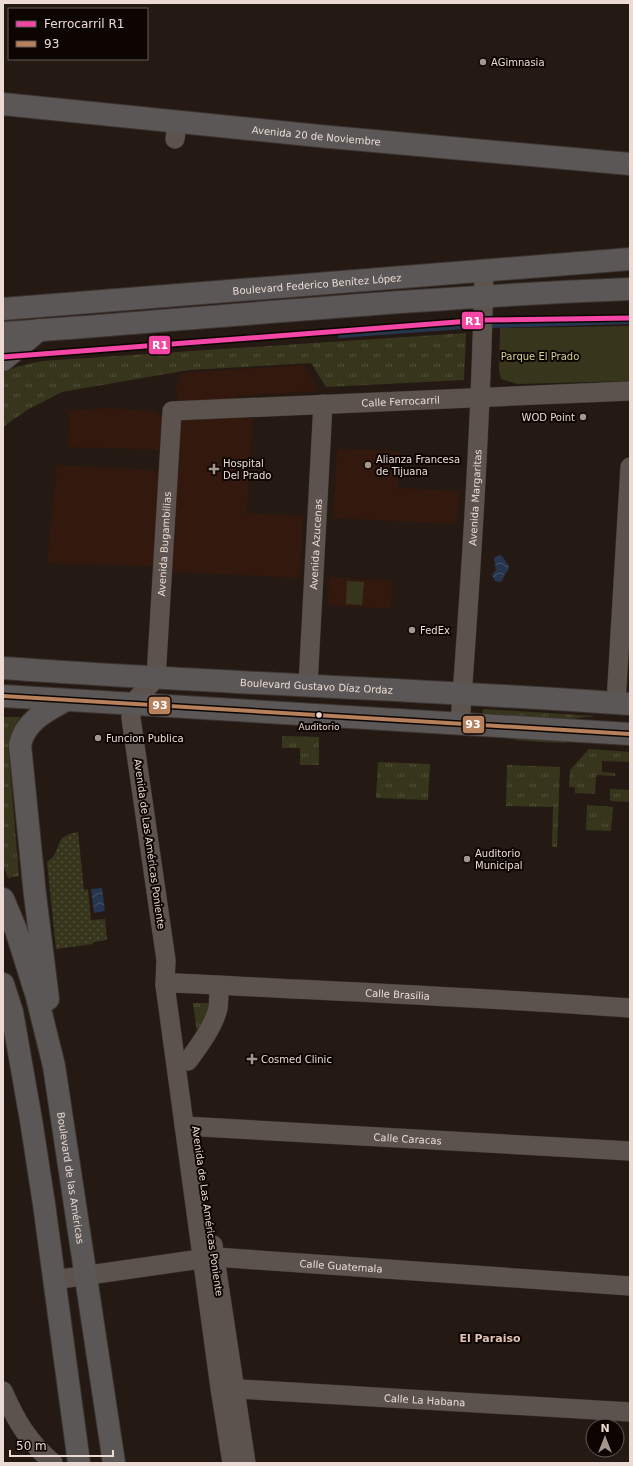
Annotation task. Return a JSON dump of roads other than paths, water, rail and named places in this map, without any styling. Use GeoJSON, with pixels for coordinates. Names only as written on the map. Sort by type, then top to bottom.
{"type":"FeatureCollection","features":[{"type":"Feature","properties":{"kind":"main road","name":"Avenida 20 de Noviembre"},"geometry":{"type":"LineString","coordinates":[[3,104],[176,130],[630,164]]}},
{"type":"Feature","properties":{"kind":"main road","name":"Boulevard Federico Benítez López"},"geometry":{"type":"LineString","coordinates":[[3,309],[630,259]]}},
{"type":"Feature","properties":{"kind":"main road"},"geometry":{"type":"LineString","coordinates":[[3,332],[483,296],[630,289]]}},
{"type":"Feature","properties":{"kind":"main road"},"geometry":{"type":"LineString","coordinates":[[3,360],[40,330]]}},
{"type":"Feature","properties":{"kind":"main road","name":"Boulevard Gustavo Díaz Ordaz"},"geometry":{"type":"LineString","coordinates":[[3,668],[156,678],[623,703]]}},
{"type":"Feature","properties":{"kind":"main road"},"geometry":{"type":"LineString","coordinates":[[3,696],[306,713],[630,734]]}},
{"type":"Feature","properties":{"kind":"main road"},"geometry":{"type":"LineString","coordinates":[[54,1066],[20,745],[24,732],[34,720],[66,700]]}},
{"type":"Feature","properties":{"kind":"main road"},"geometry":{"type":"LineString","coordinates":[[3,899],[24,893],[34,884]]}},
{"type":"Feature","properties":{"kind":"main road","name":"Boulevard de las Américas"},"geometry":{"type":"LineString","coordinates":[[3,899],[18,937],[46,1030],[54,1066],[114,1463]]}},
{"type":"Feature","properties":{"kind":"main road"},"geometry":{"type":"LineString","coordinates":[[3,984],[12,1012],[31,1120],[44,1204],[79,1463]]}},
{"type":"Feature","properties":{"kind":"main road"},"geometry":{"type":"LineString","coordinates":[[3,1035],[31,1120]]}},
{"type":"Feature","properties":{"kind":"street","name":"Avenida Margaritas"},"geometry":{"type":"LineString","coordinates":[[460,724],[479,398],[484,271]]}},
{"type":"Feature","properties":{"kind":"street","name":"Calle Ferrocarril"},"geometry":{"type":"LineString","coordinates":[[172,411],[630,391]]}},
{"type":"Feature","properties":{"kind":"street","name":"Avenida Azucenas"},"geometry":{"type":"LineString","coordinates":[[308,685],[323,404]]}},
{"type":"Feature","properties":{"kind":"street","name":"Avenida Bugambilias"},"geometry":{"type":"LineString","coordinates":[[156,678],[172,411]]}},
{"type":"Feature","properties":{"kind":"street"},"geometry":{"type":"LineString","coordinates":[[623,703],[630,467]]}},
{"type":"Feature","properties":{"kind":"street"},"geometry":{"type":"LineString","coordinates":[[132,704],[156,678]]}},
{"type":"Feature","properties":{"kind":"street","name":"Avenida de Las Américas Poniente"},"geometry":{"type":"LineString","coordinates":[[132,704],[131,718],[166,960],[188,1060],[190,1126]]}},
{"type":"Feature","properties":{"kind":"street","name":"Avenida de Las Américas Poniente"},"geometry":{"type":"LineString","coordinates":[[171,984],[227,1388],[232,1463]]}},
{"type":"Feature","properties":{"kind":"street","name":"Calle Brasilia"},"geometry":{"type":"LineString","coordinates":[[171,984],[219,985],[530,1001],[630,1008]]}},
{"type":"Feature","properties":{"kind":"street"},"geometry":{"type":"LineString","coordinates":[[188,1060],[201,1043],[215,1015],[218,1007],[219,985]]}},
{"type":"Feature","properties":{"kind":"street","name":"Calle Caracas"},"geometry":{"type":"LineString","coordinates":[[190,1126],[630,1151]]}},
{"type":"Feature","properties":{"kind":"street","name":"Calle Guatemala"},"geometry":{"type":"LineString","coordinates":[[54,1280],[209,1258],[630,1286]]}},
{"type":"Feature","properties":{"kind":"street","name":"Avenida de Las Américas Poniente"},"geometry":{"type":"LineString","coordinates":[[227,1388],[246,1463]]}},
{"type":"Feature","properties":{"kind":"street","name":"Calle La Habana"},"geometry":{"type":"LineString","coordinates":[[227,1388],[630,1412]]}},
{"type":"Feature","properties":{"kind":"street"},"geometry":{"type":"LineString","coordinates":[[3,1391],[21,1427],[39,1450],[53,1463]]}},
{"type":"Feature","properties":{"kind":"water"},"geometry":{"type":"Polygon","coordinates":[[[499,555],[502,556],[509,566],[508,571],[502,581],[499,582],[495,581],[492,575],[496,570],[494,558],[499,555]]]}},
{"type":"Feature","properties":{"kind":"water"},"geometry":{"type":"Polygon","coordinates":[[[102,888],[105,911],[94,913],[91,889],[102,888]]]}},
{"type":"Feature","properties":{"kind":"waterway"},"geometry":{"type":"LineString","coordinates":[[488,326],[630,322]]}},
{"type":"Feature","properties":{"kind":"waterway"},"geometry":{"type":"LineString","coordinates":[[340,336],[477,326]]}},
{"type":"Feature","properties":{"kind":"rail line","name":"R1"},"geometry":{"type":"LineString","coordinates":[[3,357],[483,320],[630,318]]}},
{"type":"Feature","properties":{"kind":"place","name":"AGimnasia"},"geometry":{"type":"Point","coordinates":[483,62]}},
{"type":"Feature","properties":{"kind":"place","name":"WOD Point"},"geometry":{"type":"Point","coordinates":[583,417]}},
{"type":"Feature","properties":{"kind":"place","name":"Alianza Francesa de Tijuana"},"geometry":{"type":"Point","coordinates":[368,465]}},
{"type":"Feature","properties":{"kind":"place","name":"Hospital Del Prado"},"geometry":{"type":"Point","coordinates":[214,469]}},
{"type":"Feature","properties":{"kind":"place","name":"FedEx"},"geometry":{"type":"Point","coordinates":[412,630]}},
{"type":"Feature","properties":{"kind":"place","name":"Auditorio"},"geometry":{"type":"Point","coordinates":[319,715]}},
{"type":"Feature","properties":{"kind":"place","name":"Funcion Publica"},"geometry":{"type":"Point","coordinates":[98,738]}},
{"type":"Feature","properties":{"kind":"place","name":"Auditorio Municipal"},"geometry":{"type":"Point","coordinates":[467,859]}},
{"type":"Feature","properties":{"kind":"place","name":"Cosmed Clinic"},"geometry":{"type":"Point","coordinates":[252,1059]}},
{"type":"Feature","properties":{"kind":"district","name":"El Paraiso"},"geometry":{"type":"Point","coordinates":[490,1338]}},
{"type":"Feature","properties":{"kind":"park label","name":"Parque El Prado"},"geometry":{"type":"Point","coordinates":[540,356]}}]}
